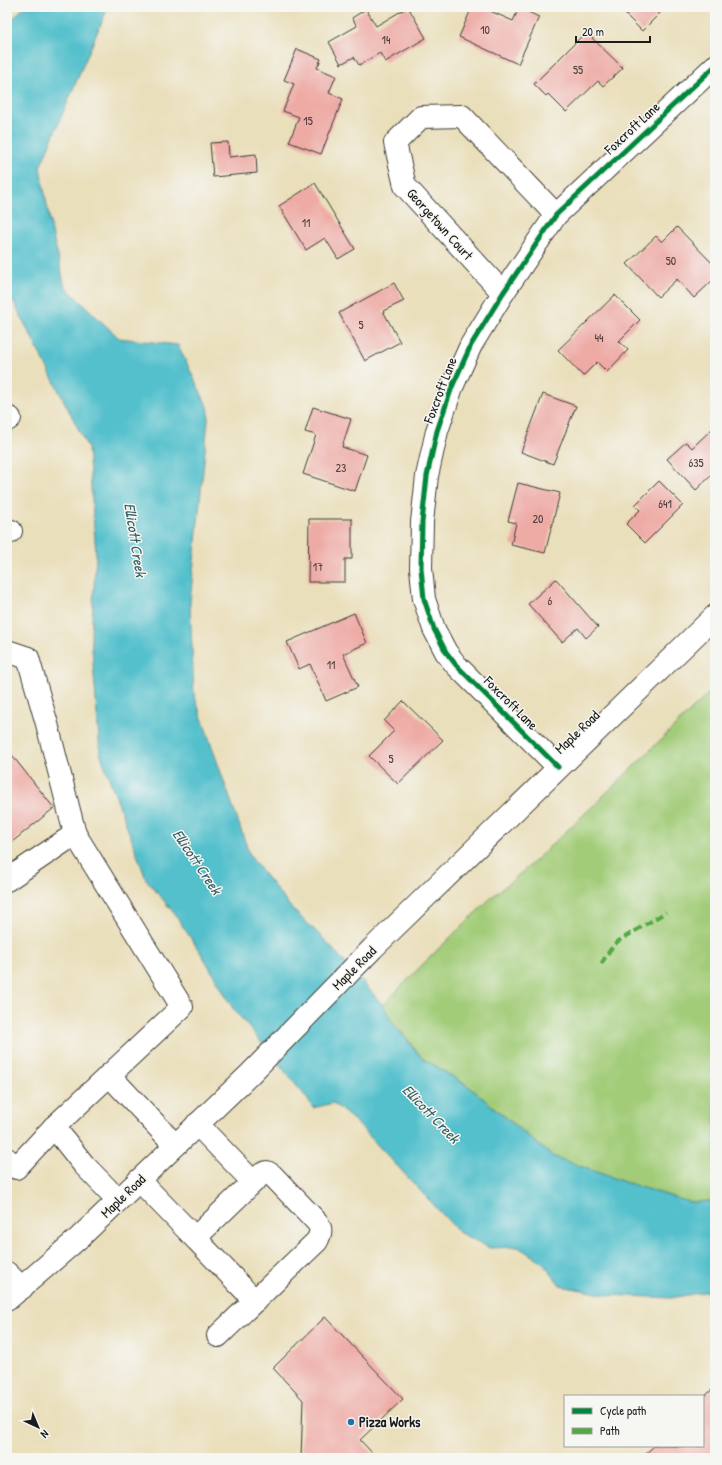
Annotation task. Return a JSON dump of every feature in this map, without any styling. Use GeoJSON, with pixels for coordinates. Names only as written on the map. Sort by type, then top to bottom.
{"type":"FeatureCollection","features":[{"type":"Feature","properties":{"kind":"street","name":"Foxcroft Lane"},"geometry":{"type":"LineString","coordinates":[[558,767],[456,665],[446,652],[434,629],[424,599],[421,568],[422,522],[427,476],[437,431],[452,387],[471,345],[502,293],[556,215],[715,66]]}},
{"type":"Feature","properties":{"kind":"street","name":"Georgetown Court"},"geometry":{"type":"LineString","coordinates":[[502,293],[405,186],[395,143],[421,117],[462,116],[556,215]]}},
{"type":"Feature","properties":{"kind":"street","name":"Maple Road"},"geometry":{"type":"LineString","coordinates":[[12,1287],[80,1237],[250,1074],[373,948],[715,616]]}},
{"type":"Feature","properties":{"kind":"street"},"geometry":{"type":"LineString","coordinates":[[7,651],[28,658],[47,724],[75,834],[182,1007],[54,1127],[16,1168],[7,1159]]}},
{"type":"Feature","properties":{"kind":"street"},"geometry":{"type":"LineString","coordinates":[[7,880],[75,834]]}},
{"type":"Feature","properties":{"kind":"street"},"geometry":{"type":"LineString","coordinates":[[109,1075],[175,1145]]}},
{"type":"Feature","properties":{"kind":"street"},"geometry":{"type":"LineString","coordinates":[[197,1124],[254,1182]]}},
{"type":"Feature","properties":{"kind":"street"},"geometry":{"type":"LineString","coordinates":[[54,1127],[84,1165],[118,1200]]}},
{"type":"Feature","properties":{"kind":"street"},"geometry":{"type":"LineString","coordinates":[[195,1238],[262,1174],[267,1172],[272,1175],[320,1227],[321,1233],[317,1241],[218,1336]]}},
{"type":"Feature","properties":{"kind":"street"},"geometry":{"type":"LineString","coordinates":[[139,1180],[255,1301]]}},
{"type":"Feature","properties":{"kind":"green space"},"geometry":{"type":"Polygon","coordinates":[[[715,687],[715,1201],[689,1202],[624,1182],[552,1156],[468,1086],[422,1058],[392,1022],[383,1005],[493,896],[527,868],[593,806],[715,687]]]}},
{"type":"Feature","properties":{"kind":"water","name":"Ellicott Creek"},"geometry":{"type":"Polygon","coordinates":[[[24,7],[108,7],[40,167],[52,232],[65,287],[119,338],[178,345],[209,410],[190,602],[194,695],[250,856],[292,909],[321,936],[383,1005],[392,1022],[422,1058],[468,1086],[552,1156],[624,1182],[689,1202],[715,1201],[715,1290],[671,1298],[607,1295],[561,1286],[542,1262],[518,1247],[490,1248],[460,1233],[356,1122],[333,1103],[313,1108],[306,1097],[232,1007],[204,958],[174,913],[146,879],[100,753],[91,636],[96,554],[88,448],[7,289],[7,25],[24,7]]]}},
{"type":"Feature","properties":{"kind":"building"},"geometry":{"type":"Polygon","coordinates":[[[408,7],[426,38],[385,62],[380,53],[359,65],[354,57],[341,64],[329,42],[357,26],[352,18],[366,9],[376,26],[408,7]]]}},
{"type":"Feature","properties":{"kind":"building"},"geometry":{"type":"Polygon","coordinates":[[[472,7],[481,7],[513,21],[519,8],[539,17],[518,64],[459,37],[472,7]]]}},
{"type":"Feature","properties":{"kind":"building"},"geometry":{"type":"Polygon","coordinates":[[[618,7],[666,7],[642,31],[618,7]]]}},
{"type":"Feature","properties":{"kind":"building"},"geometry":{"type":"Polygon","coordinates":[[[586,32],[623,68],[603,86],[598,81],[566,112],[548,94],[546,96],[534,84],[586,32]]]}},
{"type":"Feature","properties":{"kind":"building"},"geometry":{"type":"Polygon","coordinates":[[[297,49],[321,59],[317,68],[336,76],[329,93],[343,99],[321,154],[289,142],[299,117],[283,111],[294,84],[284,80],[297,49]]]}},
{"type":"Feature","properties":{"kind":"building"},"geometry":{"type":"Polygon","coordinates":[[[228,142],[229,157],[256,154],[257,173],[213,177],[210,143],[228,142]]]}},
{"type":"Feature","properties":{"kind":"building"},"geometry":{"type":"Polygon","coordinates":[[[315,183],[355,249],[338,259],[325,238],[306,250],[279,206],[315,183]]]}},
{"type":"Feature","properties":{"kind":"building"},"geometry":{"type":"Polygon","coordinates":[[[677,227],[715,266],[715,278],[694,298],[677,279],[658,297],[627,264],[656,236],[662,242],[677,227]]]}},
{"type":"Feature","properties":{"kind":"building"},"geometry":{"type":"Polygon","coordinates":[[[394,283],[404,301],[383,311],[400,342],[365,361],[339,313],[394,283]]]}},
{"type":"Feature","properties":{"kind":"building"},"geometry":{"type":"Polygon","coordinates":[[[615,295],[640,320],[619,341],[628,350],[607,372],[597,362],[583,376],[558,350],[615,295]]]}},
{"type":"Feature","properties":{"kind":"building"},"geometry":{"type":"Polygon","coordinates":[[[543,394],[576,406],[553,464],[521,452],[543,394]]]}},
{"type":"Feature","properties":{"kind":"building"},"geometry":{"type":"Polygon","coordinates":[[[313,407],[351,419],[342,447],[367,455],[355,491],[303,474],[316,435],[305,432],[313,407]]]}},
{"type":"Feature","properties":{"kind":"building"},"geometry":{"type":"Polygon","coordinates":[[[715,426],[715,472],[696,490],[667,459],[686,442],[692,448],[715,426]]]}},
{"type":"Feature","properties":{"kind":"building"},"geometry":{"type":"Polygon","coordinates":[[[659,481],[683,505],[645,543],[626,524],[640,510],[635,505],[659,481]]]}},
{"type":"Feature","properties":{"kind":"building"},"geometry":{"type":"Polygon","coordinates":[[[518,483],[560,493],[545,553],[511,545],[516,523],[508,521],[518,483]]]}},
{"type":"Feature","properties":{"kind":"building"},"geometry":{"type":"Polygon","coordinates":[[[309,519],[352,519],[352,559],[345,559],[345,582],[308,582],[309,519]]]}},
{"type":"Feature","properties":{"kind":"building"},"geometry":{"type":"Polygon","coordinates":[[[556,579],[598,627],[586,638],[578,628],[562,642],[528,604],[556,579]]]}},
{"type":"Feature","properties":{"kind":"building"},"geometry":{"type":"Polygon","coordinates":[[[354,613],[367,643],[343,654],[358,687],[326,701],[310,664],[299,669],[287,642],[354,613]]]}},
{"type":"Feature","properties":{"kind":"building"},"geometry":{"type":"Polygon","coordinates":[[[403,701],[443,740],[398,784],[369,756],[394,731],[384,721],[403,701]]]}},
{"type":"Feature","properties":{"kind":"building"},"geometry":{"type":"Polygon","coordinates":[[[7,749],[54,808],[7,846],[7,749]]]}},
{"type":"Feature","properties":{"kind":"building"},"geometry":{"type":"Polygon","coordinates":[[[325,1317],[403,1399],[360,1440],[377,1458],[301,1458],[303,1400],[273,1368],[325,1317]]]}},
{"type":"Feature","properties":{"kind":"building"},"geometry":{"type":"Polygon","coordinates":[[[715,1387],[715,1458],[645,1458],[643,1456],[653,1447],[704,1447],[704,1397],[715,1387]]]}},
{"type":"Feature","properties":{"kind":"marked path"},"geometry":{"type":"LineString","coordinates":[[601,964],[617,942],[666,912]]}},
{"type":"Feature","properties":{"kind":"cycle path"},"geometry":{"type":"LineString","coordinates":[[558,767],[456,665],[446,652],[434,629],[424,599],[421,568],[422,522],[427,476],[437,431],[452,387],[471,345],[503,293],[556,215],[715,66]]}},
{"type":"Feature","properties":{"kind":"place","name":"Pizza Works"},"geometry":{"type":"Point","coordinates":[351,1422]}}]}
